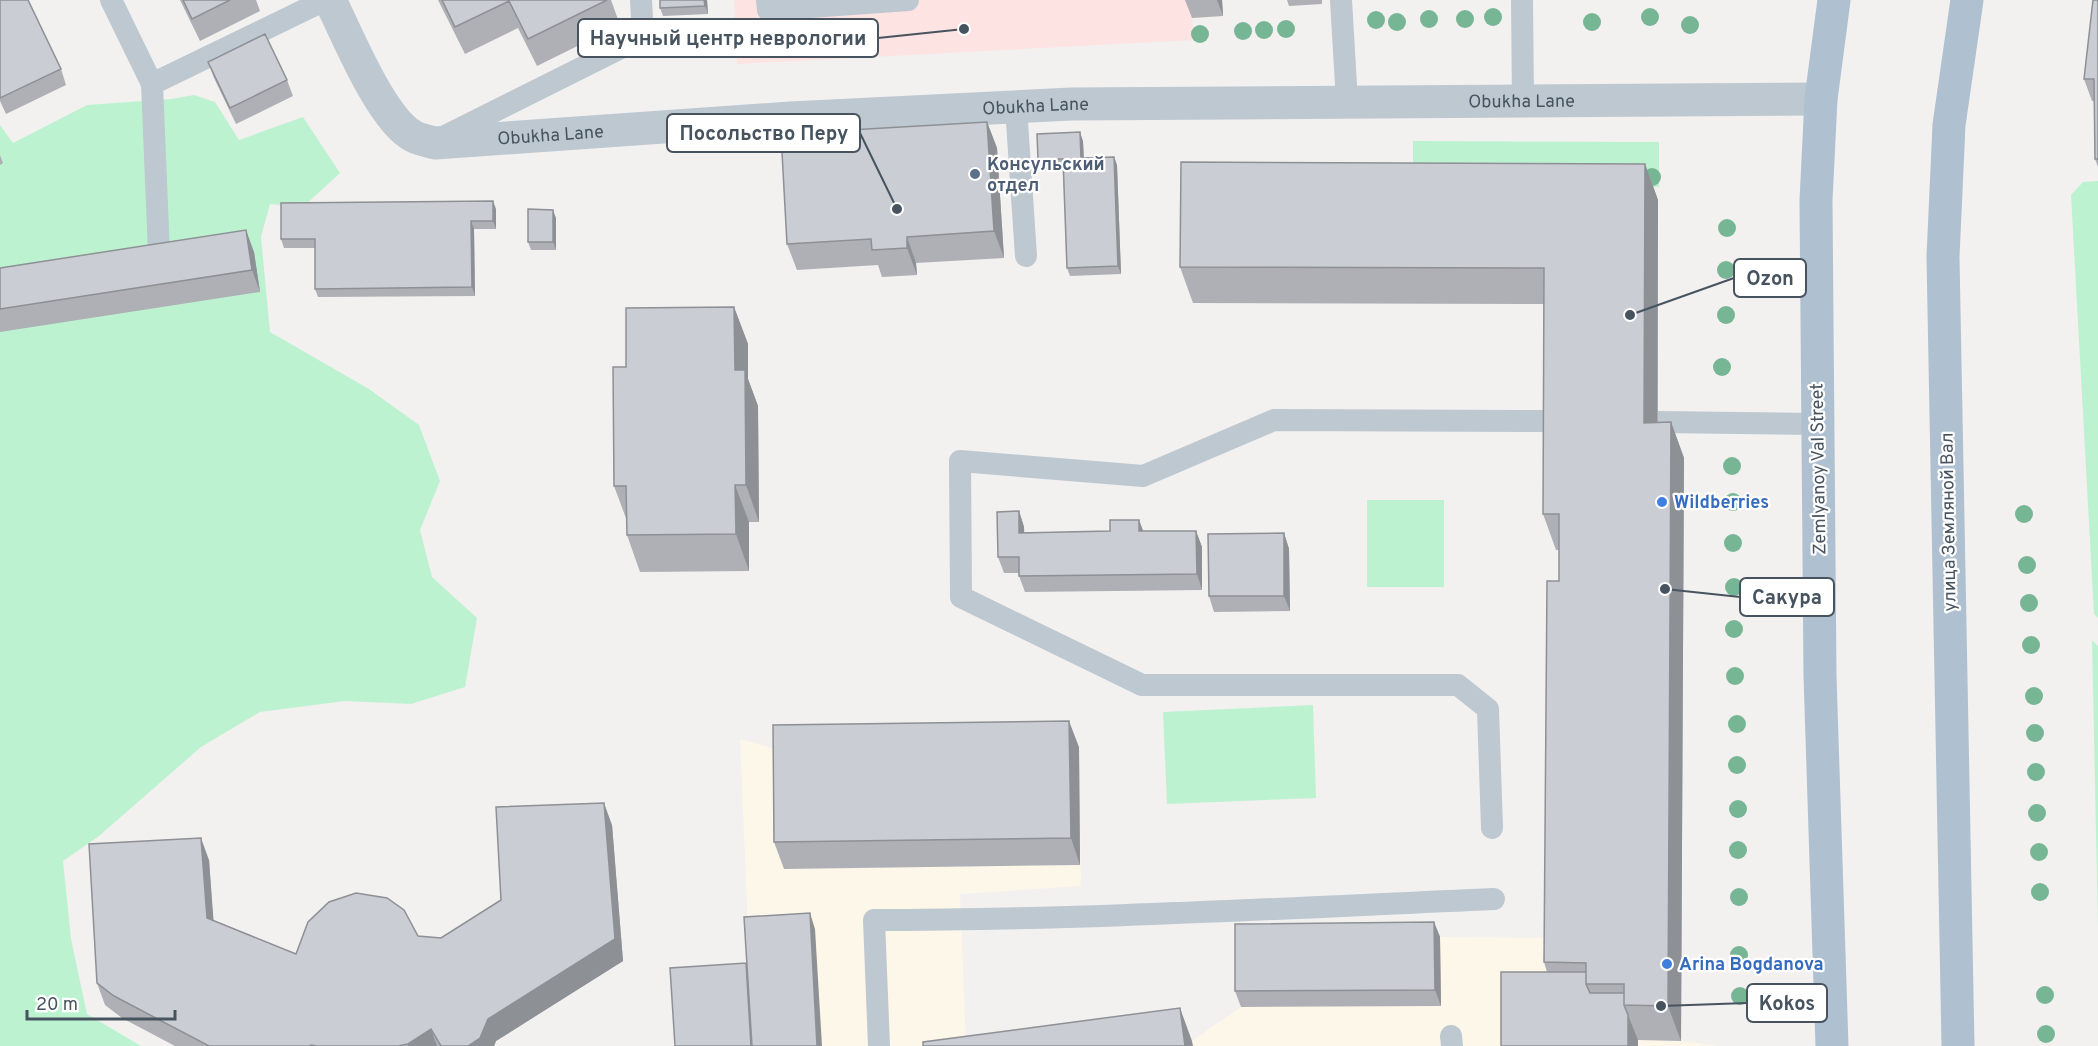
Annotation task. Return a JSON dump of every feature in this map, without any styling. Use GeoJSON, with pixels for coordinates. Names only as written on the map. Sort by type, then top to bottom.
{"type":"FeatureCollection","features":[{"type":"Feature","properties":{"kind":"main road","name":"Zemlyanoy Val Street"},"geometry":{"type":"LineString","coordinates":[[1832,1046],[1820,676],[1816,201],[1821,99],[1834,0]]}},
{"type":"Feature","properties":{"kind":"main road","name":"улица Земляной Вал"},"geometry":{"type":"LineString","coordinates":[[1958,1046],[1943,257],[1949,125],[1968,0]]}},
{"type":"Feature","properties":{"kind":"street","name":"Obukha Lane"},"geometry":{"type":"LineString","coordinates":[[328,0],[378,97],[394,120],[412,136],[432,142],[791,118],[1071,104],[1821,99]]}},
{"type":"Feature","properties":{"kind":"lane"},"geometry":{"type":"LineString","coordinates":[[111,0],[152,84],[159,253]]}},
{"type":"Feature","properties":{"kind":"lane"},"geometry":{"type":"LineString","coordinates":[[152,84],[328,0]]}},
{"type":"Feature","properties":{"kind":"lane"},"geometry":{"type":"LineString","coordinates":[[432,142],[643,37],[640,0]]}},
{"type":"Feature","properties":{"kind":"lane"},"geometry":{"type":"LineString","coordinates":[[767,0],[768,10],[909,0]]}},
{"type":"Feature","properties":{"kind":"lane"},"geometry":{"type":"LineString","coordinates":[[1341,0],[1347,102]]}},
{"type":"Feature","properties":{"kind":"lane"},"geometry":{"type":"LineString","coordinates":[[1522,0],[1523,100]]}},
{"type":"Feature","properties":{"kind":"lane"},"geometry":{"type":"LineString","coordinates":[[1016,107],[1026,256]]}},
{"type":"Feature","properties":{"kind":"lane"},"geometry":{"type":"LineString","coordinates":[[1492,828],[1488,709],[1458,685],[1142,685],[962,597],[960,461],[1143,476],[1274,420],[1557,422]]}},
{"type":"Feature","properties":{"kind":"lane"},"geometry":{"type":"LineString","coordinates":[[1657,422],[1817,424]]}},
{"type":"Feature","properties":{"kind":"lane"},"geometry":{"type":"LineString","coordinates":[[879,1046],[874,920],[972,920],[1171,914],[1494,899]]}},
{"type":"Feature","properties":{"kind":"shaded area"},"geometry":{"type":"Polygon","coordinates":[[[734,0],[1222,0],[1223,16],[1192,18],[1194,40],[737,64],[734,0]]]}},
{"type":"Feature","properties":{"kind":"shaded area"},"geometry":{"type":"Polygon","coordinates":[[[740,739],[783,751],[1079,747],[1081,886],[960,894],[966,1046],[753,1046],[740,739]]]}},
{"type":"Feature","properties":{"kind":"shaded area"},"geometry":{"type":"Polygon","coordinates":[[[1558,938],[1681,1041],[1720,1046],[1151,1046],[1192,1041],[1241,1007],[1241,940],[1558,938]]]}},
{"type":"Feature","properties":{"kind":"green space"},"geometry":{"type":"Polygon","coordinates":[[[194,95],[215,102],[239,140],[303,117],[340,173],[303,207],[270,204],[261,237],[270,332],[369,389],[419,425],[440,481],[420,530],[432,577],[477,618],[465,687],[411,704],[345,701],[260,712],[201,747],[99,836],[63,861],[71,939],[87,1014],[141,1046],[0,1046],[0,125],[13,143],[87,105],[171,99],[194,95]]]}},
{"type":"Feature","properties":{"kind":"green space"},"geometry":{"type":"Polygon","coordinates":[[[1413,141],[1659,142],[1659,187],[1413,187],[1413,141]]]}},
{"type":"Feature","properties":{"kind":"green space"},"geometry":{"type":"Polygon","coordinates":[[[2098,181],[2098,618],[2094,614],[2071,195],[2083,182],[2098,181]]]}},
{"type":"Feature","properties":{"kind":"green space"},"geometry":{"type":"Polygon","coordinates":[[[1367,500],[1444,500],[1444,587],[1367,587],[1367,500]]]}},
{"type":"Feature","properties":{"kind":"green space"},"geometry":{"type":"Polygon","coordinates":[[[2092,640],[2098,646],[2098,928],[2092,640]]]}},
{"type":"Feature","properties":{"kind":"green space"},"geometry":{"type":"Polygon","coordinates":[[[1313,705],[1316,798],[1167,804],[1163,712],[1313,705]]]}},
{"type":"Feature","properties":{"kind":"building"},"geometry":{"type":"Polygon","coordinates":[[[0,0],[28,0],[61,69],[0,98],[0,0]]]}},
{"type":"Feature","properties":{"kind":"building"},"geometry":{"type":"Polygon","coordinates":[[[183,0],[230,0],[192,19],[183,0]]]}},
{"type":"Feature","properties":{"kind":"building"},"geometry":{"type":"Polygon","coordinates":[[[442,0],[607,0],[528,39],[509,1],[455,27],[442,0]]]}},
{"type":"Feature","properties":{"kind":"building"},"geometry":{"type":"Polygon","coordinates":[[[660,0],[704,0],[705,6],[660,8],[660,0]]]}},
{"type":"Feature","properties":{"kind":"building"},"geometry":{"type":"Polygon","coordinates":[[[2093,0],[2098,0],[2098,159],[2095,159],[2094,79],[2084,79],[2093,0]]]}},
{"type":"Feature","properties":{"kind":"building"},"geometry":{"type":"Polygon","coordinates":[[[265,34],[287,80],[230,108],[208,62],[265,34]]]}},
{"type":"Feature","properties":{"kind":"building"},"geometry":{"type":"Polygon","coordinates":[[[987,122],[994,231],[907,237],[907,248],[872,250],[871,239],[787,244],[781,134],[987,122]]]}},
{"type":"Feature","properties":{"kind":"building"},"geometry":{"type":"Polygon","coordinates":[[[1080,132],[1081,158],[1114,157],[1118,266],[1067,268],[1063,159],[1038,159],[1037,134],[1080,132]]]}},
{"type":"Feature","properties":{"kind":"building"},"geometry":{"type":"Polygon","coordinates":[[[1181,162],[1645,164],[1644,423],[1671,422],[1668,1006],[1624,1005],[1624,984],[1586,984],[1586,963],[1544,962],[1547,581],[1559,581],[1559,514],[1543,514],[1544,268],[1180,267],[1181,162]]]}},
{"type":"Feature","properties":{"kind":"building"},"geometry":{"type":"Polygon","coordinates":[[[493,201],[493,221],[471,221],[472,287],[315,289],[315,239],[281,239],[281,203],[493,201]]]}},
{"type":"Feature","properties":{"kind":"building"},"geometry":{"type":"Polygon","coordinates":[[[528,209],[553,210],[553,242],[528,242],[528,209]]]}},
{"type":"Feature","properties":{"kind":"building"},"geometry":{"type":"Polygon","coordinates":[[[246,230],[252,270],[0,309],[0,268],[246,230]]]}},
{"type":"Feature","properties":{"kind":"building"},"geometry":{"type":"Polygon","coordinates":[[[734,307],[735,370],[745,370],[746,485],[735,485],[736,534],[627,535],[626,486],[614,486],[613,367],[626,367],[626,308],[734,307]]]}},
{"type":"Feature","properties":{"kind":"building"},"geometry":{"type":"Polygon","coordinates":[[[1019,511],[1019,533],[1110,531],[1110,520],[1139,520],[1139,531],[1196,531],[1197,574],[1019,576],[1019,557],[998,557],[997,512],[1019,511]]]}},
{"type":"Feature","properties":{"kind":"building"},"geometry":{"type":"Polygon","coordinates":[[[1284,533],[1284,596],[1209,596],[1208,534],[1284,533]]]}},
{"type":"Feature","properties":{"kind":"building"},"geometry":{"type":"Polygon","coordinates":[[[1069,721],[1071,838],[774,842],[773,725],[1069,721]]]}},
{"type":"Feature","properties":{"kind":"building"},"geometry":{"type":"Polygon","coordinates":[[[604,803],[615,939],[488,1019],[480,1038],[468,1046],[441,1046],[431,1029],[408,1044],[398,1046],[209,1046],[114,996],[97,983],[89,844],[201,838],[207,918],[296,954],[308,922],[329,902],[356,893],[387,898],[404,910],[418,936],[441,938],[501,900],[496,807],[604,803]]]}},
{"type":"Feature","properties":{"kind":"building"},"geometry":{"type":"Polygon","coordinates":[[[810,913],[817,1046],[752,1046],[744,917],[810,913]]]}},
{"type":"Feature","properties":{"kind":"building"},"geometry":{"type":"Polygon","coordinates":[[[1434,922],[1435,990],[1235,991],[1235,924],[1434,922]]]}},
{"type":"Feature","properties":{"kind":"building"},"geometry":{"type":"Polygon","coordinates":[[[746,963],[751,1046],[675,1046],[670,968],[746,963]]]}},
{"type":"Feature","properties":{"kind":"building"},"geometry":{"type":"Polygon","coordinates":[[[1501,972],[1586,972],[1586,984],[1590,993],[1624,993],[1624,1005],[1628,1015],[1628,1046],[1501,1046],[1501,972]]]}},
{"type":"Feature","properties":{"kind":"building"},"geometry":{"type":"Polygon","coordinates":[[[1180,1008],[1185,1046],[923,1046],[923,1042],[1180,1008]]]}},
{"type":"Feature","properties":{"kind":"place","name":"Научный центр неврологии"},"geometry":{"type":"Point","coordinates":[964,29]}},
{"type":"Feature","properties":{"kind":"place","name":"Консульский отдел"},"geometry":{"type":"Point","coordinates":[975,174]}},
{"type":"Feature","properties":{"kind":"place","name":"Посольство Перу"},"geometry":{"type":"Point","coordinates":[897,209]}},
{"type":"Feature","properties":{"kind":"place","name":"Ozon"},"geometry":{"type":"Point","coordinates":[1630,315]}},
{"type":"Feature","properties":{"kind":"place","name":"Wildberries"},"geometry":{"type":"Point","coordinates":[1662,502]}},
{"type":"Feature","properties":{"kind":"place","name":"Сакура"},"geometry":{"type":"Point","coordinates":[1665,589]}},
{"type":"Feature","properties":{"kind":"place","name":"Arina Bogdanova"},"geometry":{"type":"Point","coordinates":[1667,964]}},
{"type":"Feature","properties":{"kind":"place","name":"Kokos"},"geometry":{"type":"Point","coordinates":[1661,1006]}}]}
